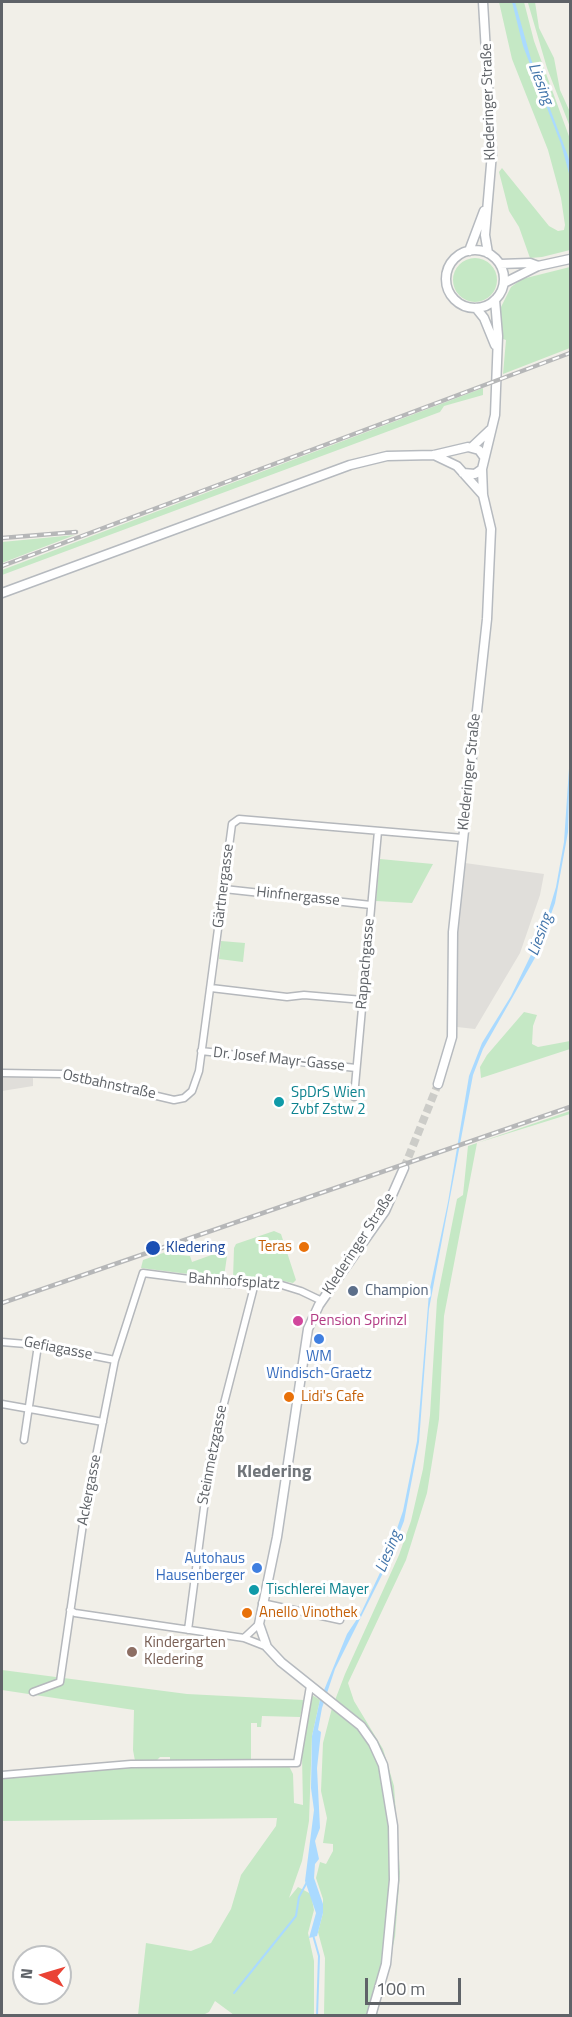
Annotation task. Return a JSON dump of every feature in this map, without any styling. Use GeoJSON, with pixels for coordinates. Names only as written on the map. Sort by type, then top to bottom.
{"type":"FeatureCollection","features":[{"type":"Feature","properties":{"kind":"main road","name":"Klederinger Straße"},"geometry":{"type":"LineString","coordinates":[[483,2],[492,142],[485,236],[488,253]]}},
{"type":"Feature","properties":{"kind":"main road","name":"Klederinger Straße"},"geometry":{"type":"LineString","coordinates":[[469,251],[488,202]]}},
{"type":"Feature","properties":{"kind":"main road"},"geometry":{"type":"LineString","coordinates":[[496,347],[484,318],[476,308],[458,303],[452,297],[446,284],[450,264],[457,257],[469,251],[488,253],[500,264],[504,283]]}},
{"type":"Feature","properties":{"kind":"main road"},"geometry":{"type":"LineString","coordinates":[[434,455],[475,474],[482,469],[495,415],[495,300],[504,283],[538,266],[568,259]]}},
{"type":"Feature","properties":{"kind":"main road"},"geometry":{"type":"LineString","coordinates":[[500,264],[538,266]]}},
{"type":"Feature","properties":{"kind":"main road"},"geometry":{"type":"LineString","coordinates":[[476,308],[495,300]]}},
{"type":"Feature","properties":{"kind":"main road"},"geometry":{"type":"LineString","coordinates":[[2,593],[340,468],[387,456],[434,455],[460,451],[472,447],[490,430]]}},
{"type":"Feature","properties":{"kind":"main road"},"geometry":{"type":"LineString","coordinates":[[472,447],[479,450],[484,457]]}},
{"type":"Feature","properties":{"kind":"main road"},"geometry":{"type":"LineString","coordinates":[[460,451],[456,458],[460,469]]}},
{"type":"Feature","properties":{"kind":"main road","name":"Klederinger Straße"},"geometry":{"type":"LineString","coordinates":[[460,469],[483,495]]}},
{"type":"Feature","properties":{"kind":"main road","name":"Klederinger Straße"},"geometry":{"type":"LineString","coordinates":[[438,1083],[453,1027],[453,932],[486,619],[491,529],[483,495],[482,469]]}},
{"type":"Feature","properties":{"kind":"main road","name":"Klederinger Straße"},"geometry":{"type":"LineString","coordinates":[[371,2016],[386,1964],[394,1855],[390,1803],[383,1766],[373,1743],[355,1720],[312,1688],[267,1647],[259,1624],[277,1537],[308,1329],[322,1301],[385,1211],[404,1168]]}},
{"type":"Feature","properties":{"kind":"street","name":"Gärtnergasse"},"geometry":{"type":"LineString","coordinates":[[199,1071],[232,824],[239,819],[463,838]]}},
{"type":"Feature","properties":{"kind":"street","name":"Rappachgasse"},"geometry":{"type":"LineString","coordinates":[[354,1097],[378,831]]}},
{"type":"Feature","properties":{"kind":"street","name":"Hinfnergasse"},"geometry":{"type":"LineString","coordinates":[[224,889],[371,905]]}},
{"type":"Feature","properties":{"kind":"street"},"geometry":{"type":"LineString","coordinates":[[211,988],[287,998],[304,995],[363,1000]]}},
{"type":"Feature","properties":{"kind":"street","name":"Dr. Josef Mayr-Gasse"},"geometry":{"type":"LineString","coordinates":[[201,1051],[356,1068]]}},
{"type":"Feature","properties":{"kind":"street","name":"Ostbahnstraße"},"geometry":{"type":"LineString","coordinates":[[2,1073],[63,1074],[174,1100],[184,1098],[192,1091],[199,1071]]}},
{"type":"Feature","properties":{"kind":"street","name":"Bahnhofsplatz"},"geometry":{"type":"LineString","coordinates":[[143,1273],[228,1284],[272,1282],[291,1287],[322,1301]]}},
{"type":"Feature","properties":{"kind":"street","name":"Ackergasse"},"geometry":{"type":"LineString","coordinates":[[33,1692],[60,1682],[84,1517],[115,1360],[143,1273]]}},
{"type":"Feature","properties":{"kind":"street","name":"Steinmetzgasse"},"geometry":{"type":"LineString","coordinates":[[188,1630],[211,1454],[255,1283]]}},
{"type":"Feature","properties":{"kind":"street","name":"Gefiagasse"},"geometry":{"type":"LineString","coordinates":[[2,1342],[12,1340],[115,1360]]}},
{"type":"Feature","properties":{"kind":"street"},"geometry":{"type":"LineString","coordinates":[[24,1440],[38,1345]]}},
{"type":"Feature","properties":{"kind":"street"},"geometry":{"type":"LineString","coordinates":[[2,1404],[103,1422]]}},
{"type":"Feature","properties":{"kind":"street"},"geometry":{"type":"LineString","coordinates":[[262,1602],[340,1620]]}},
{"type":"Feature","properties":{"kind":"street"},"geometry":{"type":"LineString","coordinates":[[70,1610],[75,1613],[244,1638],[267,1647]]}},
{"type":"Feature","properties":{"kind":"street"},"geometry":{"type":"LineString","coordinates":[[244,1638],[259,1624]]}},
{"type":"Feature","properties":{"kind":"street"},"geometry":{"type":"LineString","coordinates":[[2,1775],[131,1764],[297,1763],[312,1688]]}},
{"type":"Feature","properties":{"kind":"shaded area"},"geometry":{"type":"Polygon","coordinates":[[[465,863],[544,874],[540,895],[520,953],[475,1029],[457,1027],[455,956],[465,863]]]}},
{"type":"Feature","properties":{"kind":"shaded area"},"geometry":{"type":"Polygon","coordinates":[[[33,1075],[33,1086],[2,1091],[2,1076],[33,1075]]]}},
{"type":"Feature","properties":{"kind":"green space"},"geometry":{"type":"Polygon","coordinates":[[[499,2],[524,2],[534,41],[570,139],[570,250],[542,257],[530,258],[519,227],[509,211],[499,172],[502,168],[549,226],[558,231],[564,230],[565,225],[561,198],[548,150],[512,59],[499,2]]]}},
{"type":"Feature","properties":{"kind":"green space"},"geometry":{"type":"Polygon","coordinates":[[[535,2],[539,28],[554,58],[560,90],[570,112],[570,127],[547,68],[528,3],[535,2]]]}},
{"type":"Feature","properties":{"kind":"green space"},"geometry":{"type":"Polygon","coordinates":[[[475,258],[491,264],[497,280],[491,296],[475,302],[459,296],[453,280],[459,264],[475,258]]]}},
{"type":"Feature","properties":{"kind":"green space"},"geometry":{"type":"Polygon","coordinates":[[[570,267],[570,348],[503,374],[506,340],[503,339],[499,311],[511,287],[522,279],[570,267]]]}},
{"type":"Feature","properties":{"kind":"green space"},"geometry":{"type":"Polygon","coordinates":[[[483,388],[483,395],[444,406],[440,412],[2,575],[2,570],[483,388]]]}},
{"type":"Feature","properties":{"kind":"green space"},"geometry":{"type":"Polygon","coordinates":[[[75,535],[41,548],[2,563],[2,542],[75,535]]]}},
{"type":"Feature","properties":{"kind":"green space"},"geometry":{"type":"Polygon","coordinates":[[[380,859],[433,864],[412,903],[376,901],[380,859]]]}},
{"type":"Feature","properties":{"kind":"green space"},"geometry":{"type":"Polygon","coordinates":[[[221,941],[245,943],[243,962],[219,959],[221,941]]]}},
{"type":"Feature","properties":{"kind":"green space"},"geometry":{"type":"Polygon","coordinates":[[[524,1012],[537,1015],[533,1026],[532,1044],[538,1047],[570,1041],[570,1049],[481,1078],[480,1067],[487,1055],[524,1012]]]}},
{"type":"Feature","properties":{"kind":"green space"},"geometry":{"type":"Polygon","coordinates":[[[570,1111],[570,1114],[477,1143],[570,1111]]]}},
{"type":"Feature","properties":{"kind":"green space"},"geometry":{"type":"Polygon","coordinates":[[[477,1143],[444,1316],[439,1419],[427,1493],[406,1560],[348,1683],[354,1701],[383,1749],[394,1786],[400,1873],[395,1937],[377,2015],[324,2015],[325,1958],[318,1932],[323,1913],[323,1899],[316,1878],[320,1862],[326,1864],[333,1851],[333,1844],[323,1843],[327,1818],[321,1791],[323,1743],[332,1708],[345,1674],[399,1555],[411,1521],[423,1469],[430,1415],[437,1300],[457,1199],[463,1195],[468,1146],[477,1143]]]}},
{"type":"Feature","properties":{"kind":"green space"},"geometry":{"type":"Polygon","coordinates":[[[274,1231],[281,1234],[296,1280],[293,1283],[264,1277],[233,1279],[236,1244],[274,1231]]]}},
{"type":"Feature","properties":{"kind":"green space"},"geometry":{"type":"Polygon","coordinates":[[[214,1244],[227,1256],[224,1277],[141,1268],[143,1260],[177,1248],[179,1255],[190,1256],[192,1262],[217,1253],[214,1244]]]}},
{"type":"Feature","properties":{"kind":"green space"},"geometry":{"type":"Polygon","coordinates":[[[2,1670],[187,1694],[304,1700],[300,1717],[262,1716],[261,1727],[257,1727],[257,1723],[251,1723],[251,1761],[170,1761],[170,1757],[160,1757],[156,1761],[135,1761],[134,1710],[2,1690],[2,1670]]]}},
{"type":"Feature","properties":{"kind":"green space"},"geometry":{"type":"Polygon","coordinates":[[[312,1695],[320,1700],[312,1736],[309,1821],[302,1861],[289,1898],[298,1887],[311,1894],[314,1910],[308,1933],[314,1961],[314,2015],[234,2015],[215,2001],[209,2012],[203,2015],[138,2015],[146,1943],[191,1951],[211,1943],[231,1909],[241,1875],[276,1826],[277,1818],[2,1821],[2,1775],[94,1767],[289,1766],[293,1774],[294,1803],[303,1805],[302,1756],[312,1695]]]}},
{"type":"Feature","properties":{"kind":"water"},"geometry":{"type":"Polygon","coordinates":[[[512,2],[515,2],[531,59],[568,156],[570,177],[561,144],[523,46],[512,2]]]}},
{"type":"Feature","properties":{"kind":"water"},"geometry":{"type":"Polygon","coordinates":[[[570,754],[568,832],[555,903],[536,956],[483,1049],[473,1075],[429,1309],[419,1442],[404,1521],[386,1567],[335,1669],[322,1708],[318,1730],[321,1732],[317,1768],[320,1828],[315,1841],[319,1859],[315,1864],[314,1878],[323,1904],[323,1913],[317,1936],[309,1938],[316,1913],[305,1881],[314,1810],[311,1788],[312,1736],[320,1700],[347,1634],[361,1613],[387,1558],[403,1511],[417,1441],[429,1293],[448,1202],[469,1076],[482,1043],[511,996],[543,930],[556,887],[564,842],[570,754]]]}},
{"type":"Feature","properties":{"kind":"waterway"},"geometry":{"type":"LineString","coordinates":[[234,1993],[296,1916],[299,1897],[307,1882]]}},
{"type":"Feature","properties":{"kind":"waterway","name":"Liesing"},"geometry":{"type":"LineString","coordinates":[[313,1935],[319,1956],[317,2016]]}},
{"type":"Feature","properties":{"kind":"tunnel"},"geometry":{"type":"LineString","coordinates":[[404,1168],[438,1084]]}},
{"type":"Feature","properties":{"kind":"railway"},"geometry":{"type":"LineString","coordinates":[[2,566],[570,353]]}},
{"type":"Feature","properties":{"kind":"railway"},"geometry":{"type":"LineString","coordinates":[[2,538],[76,532]]}},
{"type":"Feature","properties":{"kind":"railway"},"geometry":{"type":"LineString","coordinates":[[2,1303],[570,1107]]}},
{"type":"Feature","properties":{"kind":"place","name":"SpDrS Wien Zvbf Zstw 2"},"geometry":{"type":"Point","coordinates":[279,1102]}},
{"type":"Feature","properties":{"kind":"place","name":"Teras"},"geometry":{"type":"Point","coordinates":[304,1247]}},
{"type":"Feature","properties":{"kind":"place","name":"Kledering"},"geometry":{"type":"Point","coordinates":[153,1248]}},
{"type":"Feature","properties":{"kind":"place","name":"Champion"},"geometry":{"type":"Point","coordinates":[353,1291]}},
{"type":"Feature","properties":{"kind":"place","name":"Pension Sprinzl"},"geometry":{"type":"Point","coordinates":[298,1321]}},
{"type":"Feature","properties":{"kind":"place","name":"WM Windisch-Graetz"},"geometry":{"type":"Point","coordinates":[319,1339]}},
{"type":"Feature","properties":{"kind":"place","name":"Lidi's Cafe"},"geometry":{"type":"Point","coordinates":[289,1397]}},
{"type":"Feature","properties":{"kind":"place","name":"Autohaus Hausenberger"},"geometry":{"type":"Point","coordinates":[257,1568]}},
{"type":"Feature","properties":{"kind":"place","name":"Tischlerei Mayer"},"geometry":{"type":"Point","coordinates":[254,1590]}},
{"type":"Feature","properties":{"kind":"place","name":"Anello Vinothek"},"geometry":{"type":"Point","coordinates":[247,1613]}},
{"type":"Feature","properties":{"kind":"place","name":"Kindergarten Kledering"},"geometry":{"type":"Point","coordinates":[132,1652]}},
{"type":"Feature","properties":{"kind":"district","name":"Kledering"},"geometry":{"type":"Point","coordinates":[274,1473]}}]}
